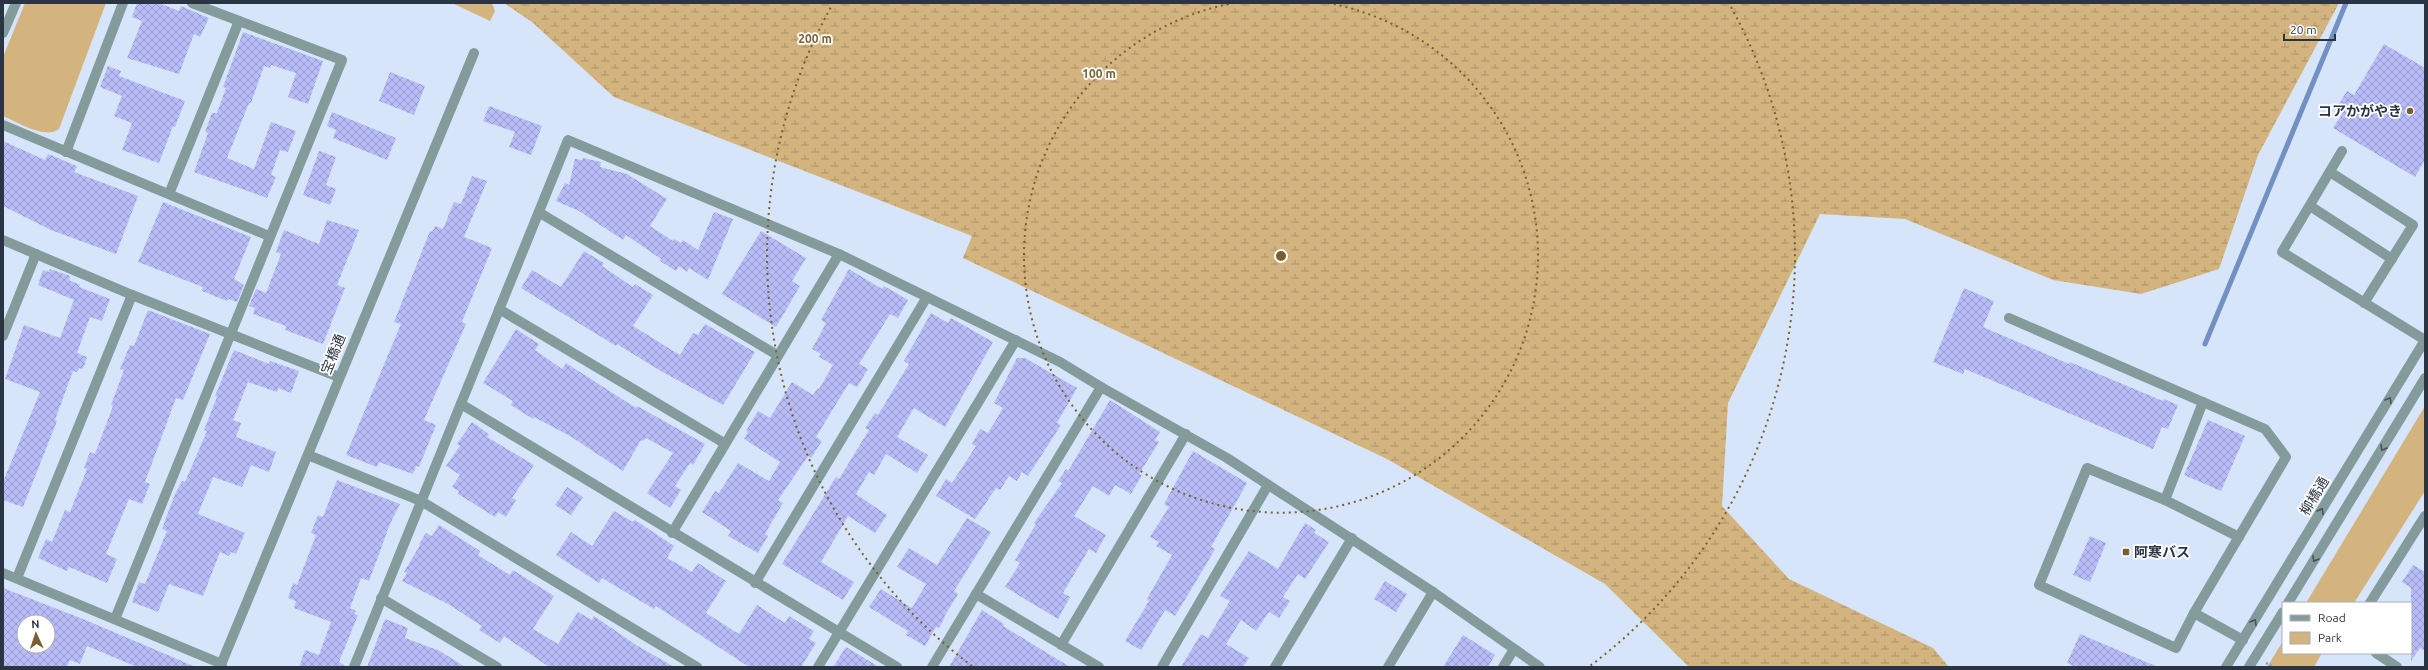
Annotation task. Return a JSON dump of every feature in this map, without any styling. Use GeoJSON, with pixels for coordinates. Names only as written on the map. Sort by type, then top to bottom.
{"type":"FeatureCollection","features":[{"type":"Feature","properties":{"kind":"street"},"geometry":{"type":"LineString","coordinates":[[3,33],[7,14],[16,3]]}},
{"type":"Feature","properties":{"kind":"street"},"geometry":{"type":"LineString","coordinates":[[66,152],[123,3]]}},
{"type":"Feature","properties":{"kind":"street"},"geometry":{"type":"LineString","coordinates":[[115,619],[269,236],[342,60],[192,3]]}},
{"type":"Feature","properties":{"kind":"street"},"geometry":{"type":"LineString","coordinates":[[169,194],[239,21]]}},
{"type":"Feature","properties":{"kind":"street","name":"宝橋通"},"geometry":{"type":"LineString","coordinates":[[221,666],[474,53]]}},
{"type":"Feature","properties":{"kind":"street"},"geometry":{"type":"LineString","coordinates":[[3,125],[269,236]]}},
{"type":"Feature","properties":{"kind":"street"},"geometry":{"type":"LineString","coordinates":[[354,667],[499,309],[540,213],[568,140],[839,254],[1060,362],[1101,388],[1186,434],[1352,538],[1433,592],[1540,667]]}},
{"type":"Feature","properties":{"kind":"street"},"geometry":{"type":"LineString","coordinates":[[2342,151],[2282,252],[2425,340]]}},
{"type":"Feature","properties":{"kind":"street"},"geometry":{"type":"LineString","coordinates":[[2330,172],[2413,225],[2364,303]]}},
{"type":"Feature","properties":{"kind":"street"},"geometry":{"type":"LineString","coordinates":[[2310,206],[2392,260]]}},
{"type":"Feature","properties":{"kind":"street"},"geometry":{"type":"LineString","coordinates":[[540,213],[778,355]]}},
{"type":"Feature","properties":{"kind":"street"},"geometry":{"type":"LineString","coordinates":[[3,240],[132,295],[339,377]]}},
{"type":"Feature","properties":{"kind":"street"},"geometry":{"type":"LineString","coordinates":[[3,336],[36,254]]}},
{"type":"Feature","properties":{"kind":"street"},"geometry":{"type":"LineString","coordinates":[[672,533],[724,443],[839,254]]}},
{"type":"Feature","properties":{"kind":"street"},"geometry":{"type":"LineString","coordinates":[[17,578],[132,295]]}},
{"type":"Feature","properties":{"kind":"street"},"geometry":{"type":"LineString","coordinates":[[755,583],[927,297]]}},
{"type":"Feature","properties":{"kind":"street"},"geometry":{"type":"LineString","coordinates":[[499,309],[724,443]]}},
{"type":"Feature","properties":{"kind":"street"},"geometry":{"type":"LineString","coordinates":[[2009,318],[2265,429],[2286,457],[2194,614],[2176,648],[2038,585],[2087,468],[2164,500],[2239,537]]}},
{"type":"Feature","properties":{"kind":"street"},"geometry":{"type":"LineString","coordinates":[[818,667],[1016,340]]}},
{"type":"Feature","properties":{"kind":"street","name":"柳橋通"},"geometry":{"type":"LineString","coordinates":[[2226,667],[2425,340]]}},
{"type":"Feature","properties":{"kind":"street"},"geometry":{"type":"LineString","coordinates":[[2289,602],[2425,378]]}},
{"type":"Feature","properties":{"kind":"street"},"geometry":{"type":"LineString","coordinates":[[932,667],[1101,388]]}},
{"type":"Feature","properties":{"kind":"street"},"geometry":{"type":"LineString","coordinates":[[2164,500],[2203,402]]}},
{"type":"Feature","properties":{"kind":"street"},"geometry":{"type":"LineString","coordinates":[[461,404],[672,533],[897,667]]}},
{"type":"Feature","properties":{"kind":"street"},"geometry":{"type":"LineString","coordinates":[[1061,645],[1186,434]]}},
{"type":"Feature","properties":{"kind":"street"},"geometry":{"type":"LineString","coordinates":[[308,455],[421,501],[697,667]]}},
{"type":"Feature","properties":{"kind":"street"},"geometry":{"type":"LineString","coordinates":[[1162,667],[1268,485]]}},
{"type":"Feature","properties":{"kind":"street"},"geometry":{"type":"LineString","coordinates":[[2371,602],[2425,516]]}},
{"type":"Feature","properties":{"kind":"street"},"geometry":{"type":"LineString","coordinates":[[1275,667],[1352,538]]}},
{"type":"Feature","properties":{"kind":"street"},"geometry":{"type":"LineString","coordinates":[[3,573],[115,619],[221,666]]}},
{"type":"Feature","properties":{"kind":"street"},"geometry":{"type":"LineString","coordinates":[[1388,667],[1433,592]]}},
{"type":"Feature","properties":{"kind":"street"},"geometry":{"type":"LineString","coordinates":[[976,594],[1098,667]]}},
{"type":"Feature","properties":{"kind":"street"},"geometry":{"type":"LineString","coordinates":[[381,598],[497,667]]}},
{"type":"Feature","properties":{"kind":"street"},"geometry":{"type":"LineString","coordinates":[[2194,614],[2243,640]]}},
{"type":"Feature","properties":{"kind":"street"},"geometry":{"type":"LineString","coordinates":[[2250,667],[2282,614]]}},
{"type":"Feature","properties":{"kind":"street"},"geometry":{"type":"LineString","coordinates":[[1503,667],[1514,649]]}},
{"type":"Feature","properties":{"kind":"street"},"geometry":{"type":"LineString","coordinates":[[2378,654],[2397,667]]}},
{"type":"Feature","properties":{"kind":"path"},"geometry":{"type":"LineString","coordinates":[[2264,661],[2274,667]]}},
{"type":"Feature","properties":{"kind":"green space"},"geometry":{"type":"Polygon","coordinates":[[[25,3],[106,3],[59,129],[53,132],[31,129],[3,116],[3,57],[25,3]]]}},
{"type":"Feature","properties":{"kind":"green space"},"geometry":{"type":"Polygon","coordinates":[[[452,3],[492,3],[495,11],[490,21],[452,3]]]}},
{"type":"Feature","properties":{"kind":"green space"},"geometry":{"type":"Polygon","coordinates":[[[504,3],[2339,3],[2258,155],[2219,269],[2141,294],[2053,280],[1905,219],[1820,214],[1728,403],[1722,506],[1789,579],[1933,648],[1949,667],[1689,667],[1605,584],[1387,459],[963,258],[972,236],[614,97],[532,22],[504,3]]]}},
{"type":"Feature","properties":{"kind":"green space"},"geometry":{"type":"Polygon","coordinates":[[[2425,406],[2425,491],[2355,602],[2307,602],[2425,406]]]}},
{"type":"Feature","properties":{"kind":"green space"},"geometry":{"type":"Polygon","coordinates":[[[2282,643],[2282,654],[2321,654],[2314,667],[2267,667],[2282,643]]]}},
{"type":"Feature","properties":{"kind":"building"},"geometry":{"type":"Polygon","coordinates":[[[137,3],[159,3],[179,11],[181,6],[209,18],[200,37],[194,34],[179,74],[127,58],[142,21],[132,17],[137,3]]]}},
{"type":"Feature","properties":{"kind":"building"},"geometry":{"type":"Polygon","coordinates":[[[243,32],[323,61],[308,104],[288,97],[296,73],[271,65],[270,68],[264,66],[251,103],[249,103],[227,158],[254,169],[271,122],[296,131],[288,152],[280,150],[271,175],[276,177],[267,198],[194,172],[208,133],[205,132],[212,113],[217,113],[226,88],[223,87],[243,32]]]}},
{"type":"Feature","properties":{"kind":"building"},"geometry":{"type":"Polygon","coordinates":[[[2384,44],[2425,68],[2425,160],[2415,177],[2333,128],[2344,111],[2337,107],[2347,91],[2354,95],[2384,44]]]}},
{"type":"Feature","properties":{"kind":"building"},"geometry":{"type":"Polygon","coordinates":[[[108,66],[121,71],[119,76],[185,101],[175,127],[173,126],[159,163],[122,150],[132,123],[114,116],[122,96],[100,87],[108,66]]]}},
{"type":"Feature","properties":{"kind":"building"},"geometry":{"type":"Polygon","coordinates":[[[390,72],[425,86],[414,115],[379,101],[390,72]]]}},
{"type":"Feature","properties":{"kind":"building"},"geometry":{"type":"Polygon","coordinates":[[[489,106],[542,126],[531,155],[509,147],[515,132],[483,121],[489,106]]]}},
{"type":"Feature","properties":{"kind":"building"},"geometry":{"type":"Polygon","coordinates":[[[332,112],[396,138],[387,160],[333,138],[336,130],[327,126],[332,112]]]}},
{"type":"Feature","properties":{"kind":"building"},"geometry":{"type":"Polygon","coordinates":[[[3,141],[45,160],[48,154],[77,166],[74,172],[138,196],[116,254],[51,230],[3,206],[3,141]]]}},
{"type":"Feature","properties":{"kind":"building"},"geometry":{"type":"Polygon","coordinates":[[[319,151],[336,157],[326,185],[336,189],[330,205],[303,195],[319,151]]]}},
{"type":"Feature","properties":{"kind":"building"},"geometry":{"type":"Polygon","coordinates":[[[583,158],[601,162],[600,167],[627,174],[667,199],[650,226],[673,241],[674,239],[681,243],[683,240],[698,250],[714,212],[733,219],[708,280],[689,268],[687,272],[679,266],[676,271],[660,261],[661,259],[626,235],[623,240],[579,211],[556,201],[565,183],[569,185],[575,159],[582,160],[583,158]]]}},
{"type":"Feature","properties":{"kind":"building"},"geometry":{"type":"Polygon","coordinates":[[[472,176],[487,181],[464,237],[492,248],[462,322],[466,324],[424,420],[436,425],[419,467],[416,466],[413,474],[379,462],[377,467],[346,455],[401,324],[394,322],[430,231],[432,232],[435,226],[443,229],[454,202],[461,204],[472,176]]]}},
{"type":"Feature","properties":{"kind":"building"},"geometry":{"type":"Polygon","coordinates":[[[163,202],[251,237],[234,279],[244,285],[237,302],[228,299],[227,301],[202,291],[203,287],[138,262],[163,202]]]}},
{"type":"Feature","properties":{"kind":"building"},"geometry":{"type":"Polygon","coordinates":[[[327,220],[359,230],[337,285],[345,288],[323,344],[285,330],[286,326],[253,314],[255,308],[249,306],[256,289],[266,293],[281,254],[276,252],[284,230],[319,244],[327,220]]]}},
{"type":"Feature","properties":{"kind":"building"},"geometry":{"type":"Polygon","coordinates":[[[761,231],[806,258],[792,281],[800,286],[776,327],[722,294],[761,231]]]}},
{"type":"Feature","properties":{"kind":"building"},"geometry":{"type":"Polygon","coordinates":[[[584,251],[604,263],[602,266],[633,287],[635,284],[653,295],[633,326],[680,355],[693,333],[698,335],[705,324],[755,352],[723,405],[659,370],[617,344],[616,346],[521,288],[532,270],[561,287],[584,251]]]}},
{"type":"Feature","properties":{"kind":"building"},"geometry":{"type":"Polygon","coordinates":[[[50,269],[70,276],[69,280],[80,285],[79,287],[110,299],[102,321],[90,317],[77,353],[87,357],[83,369],[79,368],[77,372],[73,371],[55,420],[57,421],[23,507],[3,500],[3,482],[40,392],[5,379],[24,325],[60,338],[74,300],[38,285],[43,270],[49,272],[50,269]]]}},
{"type":"Feature","properties":{"kind":"building"},"geometry":{"type":"Polygon","coordinates":[[[849,269],[882,289],[884,286],[908,300],[898,318],[890,314],[859,364],[868,369],[857,387],[849,383],[816,437],[822,441],[811,458],[808,456],[778,500],[783,503],[765,534],[768,536],[758,553],[728,536],[731,531],[702,512],[715,491],[719,493],[738,463],[769,481],[780,462],[744,439],[748,432],[746,431],[758,411],[770,418],[792,382],[813,395],[818,388],[819,389],[833,365],[819,357],[821,354],[812,349],[826,323],[821,320],[849,269]]]}},
{"type":"Feature","properties":{"kind":"building"},"geometry":{"type":"Polygon","coordinates":[[[1964,288],[1994,301],[1983,327],[2069,364],[2070,362],[2163,401],[2164,399],[2178,405],[2168,429],[2162,427],[2153,449],[1965,369],[1963,374],[1933,362],[1964,288]]]}},
{"type":"Feature","properties":{"kind":"building"},"geometry":{"type":"Polygon","coordinates":[[[148,310],[210,334],[183,400],[176,398],[145,482],[150,484],[142,504],[129,499],[106,554],[117,559],[107,583],[69,567],[67,571],[38,558],[46,539],[52,542],[65,510],[70,512],[87,469],[84,468],[90,452],[95,454],[113,406],[111,405],[124,370],[120,369],[130,345],[134,346],[148,310]]]}},
{"type":"Feature","properties":{"kind":"building"},"geometry":{"type":"Polygon","coordinates":[[[931,313],[948,323],[951,318],[993,342],[945,427],[914,408],[897,437],[928,455],[917,473],[886,454],[874,475],[869,472],[856,494],[887,515],[875,533],[848,516],[821,562],[854,582],[843,600],[782,564],[836,477],[839,479],[869,430],[865,428],[875,413],[878,415],[909,364],[904,361],[931,313]]]}},
{"type":"Feature","properties":{"kind":"building"},"geometry":{"type":"Polygon","coordinates":[[[516,329],[539,344],[535,350],[562,369],[566,363],[636,408],[637,406],[705,444],[693,465],[690,463],[675,486],[681,490],[670,508],[647,493],[673,453],[646,438],[643,441],[641,440],[623,471],[570,436],[534,417],[533,419],[511,405],[513,401],[483,383],[516,329]]]}},
{"type":"Feature","properties":{"kind":"building"},"geometry":{"type":"Polygon","coordinates":[[[234,350],[269,364],[270,361],[299,371],[291,393],[278,388],[277,392],[248,382],[233,420],[241,423],[236,437],[276,452],[269,472],[251,465],[242,487],[213,477],[198,514],[245,533],[236,554],[231,552],[229,556],[220,552],[203,596],[169,584],[158,612],[132,602],[139,582],[145,584],[167,531],[162,529],[175,494],[182,481],[185,482],[207,431],[204,430],[217,397],[215,396],[234,350]]]}},
{"type":"Feature","properties":{"kind":"building"},"geometry":{"type":"Polygon","coordinates":[[[1017,358],[1025,358],[1077,388],[1057,423],[1061,425],[1028,476],[1022,472],[1017,481],[1009,476],[1000,490],[996,488],[975,519],[936,496],[946,479],[952,483],[976,446],[972,444],[980,429],[988,433],[1003,408],[994,403],[1017,358]]]}},
{"type":"Feature","properties":{"kind":"building"},"geometry":{"type":"Polygon","coordinates":[[[1110,400],[1160,432],[1155,440],[1159,442],[1139,474],[1142,475],[1131,494],[1115,485],[1109,496],[1093,486],[1074,516],[1106,535],[1096,553],[1089,549],[1063,593],[1070,597],[1058,619],[1005,587],[1020,563],[1015,560],[1036,524],[1034,523],[1062,483],[1058,481],[1066,469],[1068,471],[1110,400]]]}},
{"type":"Feature","properties":{"kind":"building"},"geometry":{"type":"Polygon","coordinates":[[[2208,420],[2245,436],[2221,491],[2184,475],[2208,420]]]}},
{"type":"Feature","properties":{"kind":"building"},"geometry":{"type":"Polygon","coordinates":[[[472,422],[489,434],[487,437],[534,465],[512,498],[516,500],[506,517],[498,512],[495,517],[458,494],[459,491],[452,487],[460,475],[446,466],[460,446],[457,444],[472,422]]]}},
{"type":"Feature","properties":{"kind":"building"},"geometry":{"type":"Polygon","coordinates":[[[1193,451],[1247,483],[1211,547],[1215,549],[1175,616],[1165,610],[1141,650],[1125,641],[1149,601],[1147,599],[1172,555],[1156,546],[1159,542],[1150,537],[1169,507],[1164,504],[1193,451]]]}},
{"type":"Feature","properties":{"kind":"building"},"geometry":{"type":"Polygon","coordinates":[[[337,480],[400,504],[390,524],[369,581],[361,578],[350,608],[356,611],[354,614],[358,615],[339,662],[347,667],[299,667],[305,650],[319,655],[331,622],[294,608],[296,601],[288,598],[293,583],[297,585],[316,535],[311,533],[318,515],[323,517],[337,480]]]}},
{"type":"Feature","properties":{"kind":"building"},"geometry":{"type":"Polygon","coordinates":[[[567,487],[583,497],[571,515],[555,505],[567,487]]]}},
{"type":"Feature","properties":{"kind":"building"},"geometry":{"type":"Polygon","coordinates":[[[614,511],[633,522],[635,520],[674,546],[667,558],[692,572],[698,563],[726,581],[706,613],[739,634],[757,605],[785,623],[789,616],[814,631],[809,639],[816,643],[801,667],[749,667],[656,606],[654,609],[602,578],[599,583],[556,555],[571,532],[592,546],[614,511]]]}},
{"type":"Feature","properties":{"kind":"building"},"geometry":{"type":"Polygon","coordinates":[[[967,518],[991,532],[954,591],[958,594],[939,628],[936,627],[925,646],[906,635],[908,631],[869,607],[881,589],[912,608],[926,584],[897,567],[909,548],[937,565],[967,518]]]}},
{"type":"Feature","properties":{"kind":"building"},"geometry":{"type":"Polygon","coordinates":[[[1305,523],[1316,530],[1314,533],[1329,542],[1305,579],[1298,574],[1283,597],[1290,601],[1279,618],[1269,612],[1256,631],[1241,620],[1226,644],[1249,658],[1243,667],[1181,667],[1201,634],[1208,638],[1230,601],[1220,596],[1249,551],[1278,569],[1305,523]]]}},
{"type":"Feature","properties":{"kind":"building"},"geometry":{"type":"Polygon","coordinates":[[[439,525],[480,551],[478,555],[510,575],[513,570],[554,596],[533,629],[558,644],[578,612],[592,620],[594,616],[636,645],[674,667],[549,667],[504,636],[500,643],[479,630],[482,626],[448,604],[402,581],[407,573],[404,572],[426,533],[432,536],[439,525]]]}},
{"type":"Feature","properties":{"kind":"building"},"geometry":{"type":"Polygon","coordinates":[[[2090,536],[2106,543],[2090,582],[2073,575],[2090,536]]]}},
{"type":"Feature","properties":{"kind":"building"},"geometry":{"type":"Polygon","coordinates":[[[2413,565],[2425,572],[2425,651],[2420,648],[2411,661],[2411,588],[2402,582],[2413,565]]]}},
{"type":"Feature","properties":{"kind":"building"},"geometry":{"type":"Polygon","coordinates":[[[1385,581],[1407,594],[1396,612],[1374,599],[1385,581]]]}},
{"type":"Feature","properties":{"kind":"building"},"geometry":{"type":"Polygon","coordinates":[[[3,588],[83,619],[196,667],[137,667],[87,646],[80,664],[70,660],[67,667],[3,667],[3,588]]]}},
{"type":"Feature","properties":{"kind":"building"},"geometry":{"type":"Polygon","coordinates":[[[982,610],[1004,624],[1003,626],[1070,667],[949,667],[982,610]]]}},
{"type":"Feature","properties":{"kind":"building"},"geometry":{"type":"Polygon","coordinates":[[[385,619],[408,628],[405,638],[440,651],[465,667],[367,667],[385,619]]]}},
{"type":"Feature","properties":{"kind":"building"},"geometry":{"type":"Polygon","coordinates":[[[2080,634],[2158,667],[2076,667],[2067,663],[2080,634]]]}},
{"type":"Feature","properties":{"kind":"building"},"geometry":{"type":"Polygon","coordinates":[[[1463,635],[1495,655],[1488,667],[1443,667],[1463,635]]]}},
{"type":"Feature","properties":{"kind":"building"},"geometry":{"type":"Polygon","coordinates":[[[846,647],[879,667],[833,667],[846,647]]]}},
{"type":"Feature","properties":{"kind":"waterway"},"geometry":{"type":"LineString","coordinates":[[2205,344],[2346,3]]}},
{"type":"Feature","properties":{"kind":"place","name":"コアかがやき"},"geometry":{"type":"Point","coordinates":[2410,111]}},
{"type":"Feature","properties":{"kind":"place","name":"阿寒バス"},"geometry":{"type":"Point","coordinates":[2126,552]}}]}
